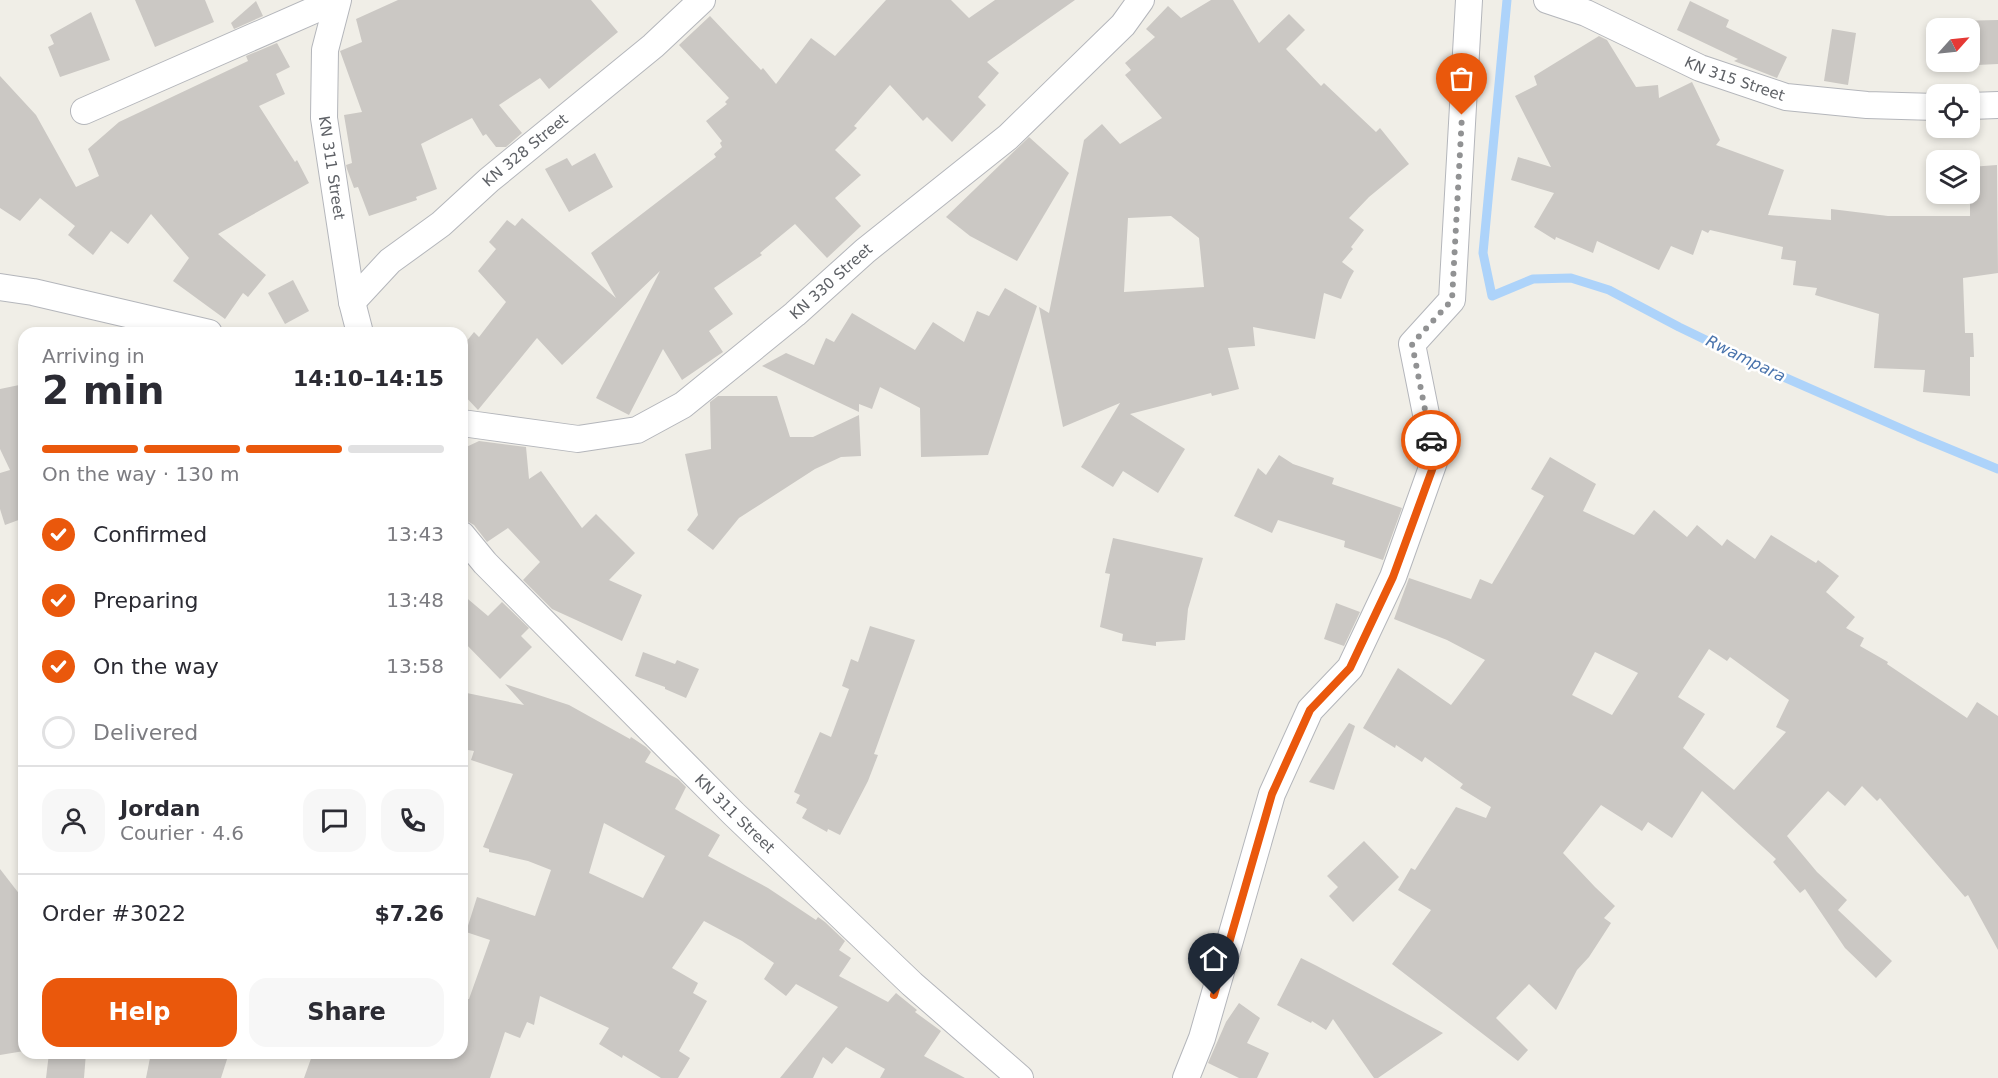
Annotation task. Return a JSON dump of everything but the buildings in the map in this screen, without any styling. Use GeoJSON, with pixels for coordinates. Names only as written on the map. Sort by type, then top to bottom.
{"type":"FeatureCollection","features":[{"type":"Feature","properties":{"kind":"street","name":"KN 311 Street"},"geometry":{"type":"LineString","coordinates":[[84,111],[338,0]]}},
{"type":"Feature","properties":{"kind":"street","name":"KN 311 Street"},"geometry":{"type":"LineString","coordinates":[[338,0],[325,50],[324,118],[352,302],[358,327]]}},
{"type":"Feature","properties":{"kind":"street","name":"KN 328 Street"},"geometry":{"type":"LineString","coordinates":[[352,302],[390,261],[441,224],[489,180],[653,46],[702,0]]}},
{"type":"Feature","properties":{"kind":"street","name":"KN 330 Street"},"geometry":{"type":"LineString","coordinates":[[468,424],[578,439],[637,430],[683,405],[795,314],[865,251],[1008,137],[1123,25],[1141,0]]}},
{"type":"Feature","properties":{"kind":"street"},"geometry":{"type":"LineString","coordinates":[[1185,1078],[1202,1038],[1272,794],[1310,710],[1350,668],[1393,577],[1436,459],[1412,344],[1452,300],[1469,0]]}},
{"type":"Feature","properties":{"kind":"street","name":"KN 315 Street"},"geometry":{"type":"LineString","coordinates":[[1547,0],[1586,13],[1700,68],[1786,97],[1867,105],[1926,107]]}},
{"type":"Feature","properties":{"kind":"street"},"geometry":{"type":"LineString","coordinates":[[1980,106],[1998,105]]}},
{"type":"Feature","properties":{"kind":"street"},"geometry":{"type":"LineString","coordinates":[[0,287],[33,292],[183,327]]}},
{"type":"Feature","properties":{"kind":"street","name":"KN 311 Street"},"geometry":{"type":"LineString","coordinates":[[468,542],[485,563],[734,814],[912,984],[1020,1078]]}},
{"type":"Feature","properties":{"kind":"waterway","name":"Rwampara"},"geometry":{"type":"LineString","coordinates":[[1507,0],[1483,253],[1492,296],[1533,279],[1571,278],[1609,290],[1770,371],[1998,469]]}},
{"type":"Feature","properties":{"kind":"way so far"},"geometry":{"type":"LineString","coordinates":[[1431,440],[1412,344],[1452,300],[1462,115]]}},
{"type":"Feature","properties":{"kind":"route"},"geometry":{"type":"LineString","coordinates":[[1214,995],[1272,794],[1310,710],[1350,668],[1393,577],[1436,459],[1431,440]]}}]}
